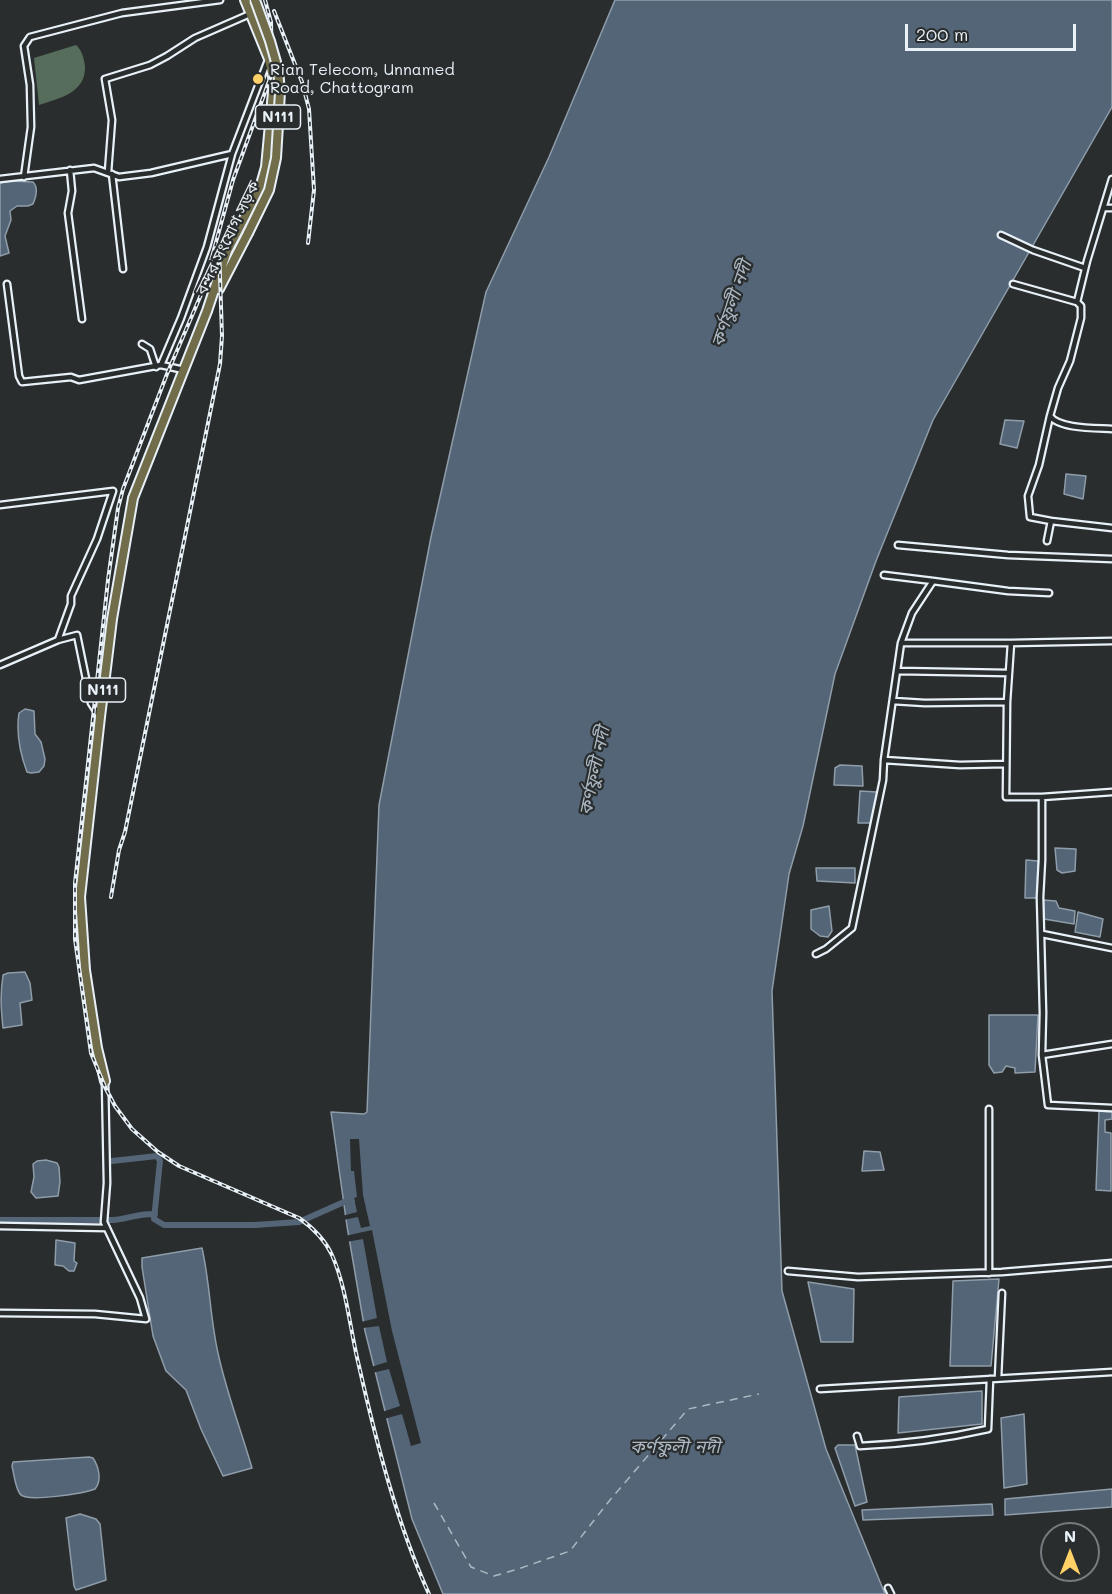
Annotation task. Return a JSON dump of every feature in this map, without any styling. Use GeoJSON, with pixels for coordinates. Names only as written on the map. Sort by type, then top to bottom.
{"type":"FeatureCollection","features":[{"type":"Feature","properties":{"kind":"highway","name":"N111"},"geometry":{"type":"LineString","coordinates":[[105,1081],[95,1037],[86,970],[80,897],[99,717],[112,619],[133,498],[207,311],[227,251],[260,188],[266,167],[274,81],[269,59],[245,0]]}},
{"type":"Feature","properties":{"kind":"highway","name":"বন্দর সংযোগ সড়ক"},"geometry":{"type":"LineString","coordinates":[[207,311],[269,190],[276,158],[280,92],[278,69],[255,0]]}},
{"type":"Feature","properties":{"kind":"street"},"geometry":{"type":"LineString","coordinates":[[24,177],[32,127],[30,85],[24,51],[26,41],[39,34],[122,13],[220,0]]}},
{"type":"Feature","properties":{"kind":"street"},"geometry":{"type":"LineString","coordinates":[[123,269],[110,173],[112,120],[105,79],[150,64],[195,38],[250,14]]}},
{"type":"Feature","properties":{"kind":"street"},"geometry":{"type":"LineString","coordinates":[[159,366],[181,318],[207,247],[231,154],[269,59]]}},
{"type":"Feature","properties":{"kind":"street"},"geometry":{"type":"LineString","coordinates":[[0,179],[94,168],[119,177],[151,173],[231,154]]}},
{"type":"Feature","properties":{"kind":"street"},"geometry":{"type":"LineString","coordinates":[[70,170],[72,191],[68,213],[82,319]]}},
{"type":"Feature","properties":{"kind":"street"},"geometry":{"type":"LineString","coordinates":[[1077,302],[1112,179]]}},
{"type":"Feature","properties":{"kind":"street"},"geometry":{"type":"LineString","coordinates":[[1103,208],[1112,207]]}},
{"type":"Feature","properties":{"kind":"street"},"geometry":{"type":"LineString","coordinates":[[1001,235],[1033,250],[1086,267]]}},
{"type":"Feature","properties":{"kind":"street"},"geometry":{"type":"LineString","coordinates":[[7,284],[19,376],[22,382],[70,377],[79,380],[159,366],[184,370]]}},
{"type":"Feature","properties":{"kind":"street"},"geometry":{"type":"LineString","coordinates":[[1013,284],[1077,302],[1082,308],[1070,361],[1058,388],[1039,465],[1028,496],[1030,517],[1112,528]]}},
{"type":"Feature","properties":{"kind":"street"},"geometry":{"type":"LineString","coordinates":[[142,344],[150,349],[159,366]]}},
{"type":"Feature","properties":{"kind":"street"},"geometry":{"type":"LineString","coordinates":[[1050,416],[1061,424],[1112,429]]}},
{"type":"Feature","properties":{"kind":"street"},"geometry":{"type":"LineString","coordinates":[[0,505],[113,491],[97,539],[71,596],[71,604],[58,640]]}},
{"type":"Feature","properties":{"kind":"street"},"geometry":{"type":"LineString","coordinates":[[1047,541],[1051,521]]}},
{"type":"Feature","properties":{"kind":"street"},"geometry":{"type":"LineString","coordinates":[[898,545],[1008,555],[1112,559]]}},
{"type":"Feature","properties":{"kind":"street"},"geometry":{"type":"LineString","coordinates":[[884,575],[1008,591],[1049,593]]}},
{"type":"Feature","properties":{"kind":"street"},"geometry":{"type":"LineString","coordinates":[[816,954],[826,949],[852,928],[883,780],[901,643],[912,613],[933,581]]}},
{"type":"Feature","properties":{"kind":"street"},"geometry":{"type":"LineString","coordinates":[[0,665],[58,640],[77,635],[91,704],[99,717]]}},
{"type":"Feature","properties":{"kind":"street"},"geometry":{"type":"LineString","coordinates":[[901,643],[1011,644],[1112,641]]}},
{"type":"Feature","properties":{"kind":"street"},"geometry":{"type":"LineString","coordinates":[[1011,644],[1007,702],[1006,797],[1112,792]]}},
{"type":"Feature","properties":{"kind":"street"},"geometry":{"type":"LineString","coordinates":[[898,671],[1008,673]]}},
{"type":"Feature","properties":{"kind":"street"},"geometry":{"type":"LineString","coordinates":[[893,701],[1007,702]]}},
{"type":"Feature","properties":{"kind":"street"},"geometry":{"type":"LineString","coordinates":[[884,760],[960,765],[1006,764]]}},
{"type":"Feature","properties":{"kind":"street"},"geometry":{"type":"LineString","coordinates":[[1042,797],[1040,897],[1042,1055],[1048,1105],[1112,1108]]}},
{"type":"Feature","properties":{"kind":"street"},"geometry":{"type":"LineString","coordinates":[[1042,934],[1112,948]]}},
{"type":"Feature","properties":{"kind":"street"},"geometry":{"type":"LineString","coordinates":[[1042,1055],[1112,1044]]}},
{"type":"Feature","properties":{"kind":"street"},"geometry":{"type":"LineString","coordinates":[[0,1313],[95,1314],[146,1319],[140,1298],[104,1220],[107,1183],[105,1081]]}},
{"type":"Feature","properties":{"kind":"street"},"geometry":{"type":"LineString","coordinates":[[989,1109],[989,1273]]}},
{"type":"Feature","properties":{"kind":"street"},"geometry":{"type":"LineString","coordinates":[[0,1226],[107,1228]]}},
{"type":"Feature","properties":{"kind":"street"},"geometry":{"type":"LineString","coordinates":[[788,1271],[858,1277],[989,1273],[1112,1263],[1112,1257]]}},
{"type":"Feature","properties":{"kind":"street"},"geometry":{"type":"LineString","coordinates":[[998,1378],[1002,1293]]}},
{"type":"Feature","properties":{"kind":"street"},"geometry":{"type":"LineString","coordinates":[[820,1389],[1112,1372]]}},
{"type":"Feature","properties":{"kind":"street"},"geometry":{"type":"LineString","coordinates":[[857,1436],[860,1446],[905,1444],[988,1429],[990,1379]]}},
{"type":"Feature","properties":{"kind":"street"},"geometry":{"type":"LineString","coordinates":[[888,1588],[891,1594]]}},
{"type":"Feature","properties":{"kind":"green space"},"geometry":{"type":"Polygon","coordinates":[[[76,45],[81,52],[85,66],[81,82],[70,93],[39,105],[34,58],[76,45]]]}},
{"type":"Feature","properties":{"kind":"water","name":"কর্ণফুলী নদী"},"geometry":{"type":"Polygon","coordinates":[[[615,0],[1112,0],[1112,107],[933,420],[876,561],[835,674],[803,826],[789,874],[772,991],[782,1291],[826,1449],[885,1594],[443,1594],[412,1519],[365,1331],[347,1226],[331,1112],[364,1114],[367,1112],[379,805],[431,537],[486,292],[549,157],[615,0]]]}},
{"type":"Feature","properties":{"kind":"water"},"geometry":{"type":"Polygon","coordinates":[[[33,182],[36,193],[33,204],[17,206],[10,211],[11,220],[5,236],[9,253],[0,256],[0,183],[33,182]]]}},
{"type":"Feature","properties":{"kind":"water"},"geometry":{"type":"Polygon","coordinates":[[[1005,420],[1024,421],[1017,448],[1000,444],[1005,420]]]}},
{"type":"Feature","properties":{"kind":"water"},"geometry":{"type":"Polygon","coordinates":[[[1066,474],[1086,476],[1083,499],[1064,494],[1066,474]]]}},
{"type":"Feature","properties":{"kind":"water"},"geometry":{"type":"Polygon","coordinates":[[[25,709],[34,711],[35,734],[41,742],[45,759],[44,766],[39,772],[27,772],[21,750],[18,720],[19,713],[25,709]]]}},
{"type":"Feature","properties":{"kind":"water"},"geometry":{"type":"Polygon","coordinates":[[[840,765],[862,766],[863,786],[834,785],[835,768],[840,765]]]}},
{"type":"Feature","properties":{"kind":"water"},"geometry":{"type":"Polygon","coordinates":[[[860,791],[877,792],[871,823],[858,823],[860,791]]]}},
{"type":"Feature","properties":{"kind":"water"},"geometry":{"type":"Polygon","coordinates":[[[1055,848],[1076,849],[1075,871],[1062,873],[1057,870],[1055,848]]]}},
{"type":"Feature","properties":{"kind":"water"},"geometry":{"type":"Polygon","coordinates":[[[1026,860],[1038,861],[1037,898],[1025,898],[1026,860]]]}},
{"type":"Feature","properties":{"kind":"water"},"geometry":{"type":"Polygon","coordinates":[[[816,868],[855,868],[855,883],[817,881],[816,868]]]}},
{"type":"Feature","properties":{"kind":"water"},"geometry":{"type":"Polygon","coordinates":[[[1043,900],[1056,901],[1059,908],[1075,911],[1074,924],[1044,919],[1043,900]]]}},
{"type":"Feature","properties":{"kind":"water"},"geometry":{"type":"Polygon","coordinates":[[[829,906],[832,931],[828,937],[820,936],[811,929],[811,910],[829,906]]]}},
{"type":"Feature","properties":{"kind":"water"},"geometry":{"type":"Polygon","coordinates":[[[1078,912],[1103,919],[1100,937],[1075,932],[1078,912]]]}},
{"type":"Feature","properties":{"kind":"water"},"geometry":{"type":"Polygon","coordinates":[[[25,972],[30,983],[32,1000],[20,1003],[22,1025],[3,1028],[1,989],[3,975],[25,972]]]}},
{"type":"Feature","properties":{"kind":"water"},"geometry":{"type":"Polygon","coordinates":[[[989,1015],[1038,1015],[1035,1072],[1015,1073],[1015,1068],[1006,1066],[1002,1072],[994,1073],[989,1065],[989,1015]]]}},
{"type":"Feature","properties":{"kind":"water"},"geometry":{"type":"Polygon","coordinates":[[[1099,1111],[1112,1112],[1112,1119],[1105,1120],[1105,1132],[1111,1133],[1111,1191],[1096,1190],[1099,1111]]]}},
{"type":"Feature","properties":{"kind":"water"},"geometry":{"type":"Polygon","coordinates":[[[864,1151],[880,1152],[884,1170],[862,1171],[864,1151]]]}},
{"type":"Feature","properties":{"kind":"water"},"geometry":{"type":"Polygon","coordinates":[[[46,1160],[57,1163],[59,1167],[58,1196],[36,1198],[31,1192],[34,1177],[33,1164],[46,1160]]]}},
{"type":"Feature","properties":{"kind":"water"},"geometry":{"type":"Polygon","coordinates":[[[56,1240],[75,1243],[74,1261],[77,1263],[74,1271],[55,1265],[56,1240]]]}},
{"type":"Feature","properties":{"kind":"water"},"geometry":{"type":"Polygon","coordinates":[[[202,1248],[221,1367],[252,1468],[223,1476],[186,1390],[166,1371],[153,1336],[142,1267],[142,1258],[202,1248]]]}},
{"type":"Feature","properties":{"kind":"water"},"geometry":{"type":"Polygon","coordinates":[[[999,1279],[991,1366],[950,1366],[953,1281],[999,1279]]]}},
{"type":"Feature","properties":{"kind":"water"},"geometry":{"type":"Polygon","coordinates":[[[808,1282],[854,1289],[853,1342],[821,1342],[808,1282]]]}},
{"type":"Feature","properties":{"kind":"water"},"geometry":{"type":"Polygon","coordinates":[[[982,1391],[982,1424],[898,1433],[899,1397],[982,1391]]]}},
{"type":"Feature","properties":{"kind":"water"},"geometry":{"type":"Polygon","coordinates":[[[1024,1414],[1027,1484],[1004,1488],[1001,1418],[1024,1414]]]}},
{"type":"Feature","properties":{"kind":"water"},"geometry":{"type":"Polygon","coordinates":[[[838,1445],[855,1445],[867,1502],[855,1506],[835,1448],[838,1445]]]}},
{"type":"Feature","properties":{"kind":"water"},"geometry":{"type":"Polygon","coordinates":[[[93,1458],[98,1470],[99,1478],[95,1489],[68,1495],[33,1498],[25,1497],[18,1491],[13,1462],[93,1458]]]}},
{"type":"Feature","properties":{"kind":"water"},"geometry":{"type":"Polygon","coordinates":[[[1112,1489],[1112,1507],[1005,1515],[1005,1499],[1112,1489]]]}},
{"type":"Feature","properties":{"kind":"water"},"geometry":{"type":"Polygon","coordinates":[[[992,1504],[993,1515],[863,1520],[862,1510],[992,1504]]]}},
{"type":"Feature","properties":{"kind":"water"},"geometry":{"type":"Polygon","coordinates":[[[80,1514],[96,1519],[100,1524],[106,1580],[76,1590],[66,1518],[80,1514]]]}},
{"type":"Feature","properties":{"kind":"pier"},"geometry":{"type":"Polygon","coordinates":[[[350,1139],[359,1139],[363,1195],[370,1226],[361,1228],[358,1217],[343,1220],[342,1216],[357,1212],[354,1198],[357,1197],[354,1171],[351,1171],[350,1139]]]}},
{"type":"Feature","properties":{"kind":"pier"},"geometry":{"type":"Polygon","coordinates":[[[372,1230],[392,1331],[421,1443],[411,1446],[402,1414],[384,1419],[382,1412],[400,1406],[389,1369],[372,1373],[371,1367],[387,1362],[379,1326],[363,1328],[361,1322],[377,1318],[363,1239],[346,1242],[345,1236],[372,1230]]]}},
{"type":"Feature","properties":{"kind":"waterway"},"geometry":{"type":"LineString","coordinates":[[112,1161],[157,1156],[160,1161],[154,1219],[164,1225],[255,1225],[299,1222],[344,1202],[352,1201]]}},
{"type":"Feature","properties":{"kind":"waterway"},"geometry":{"type":"LineString","coordinates":[[0,1220],[113,1220],[155,1214]]}},
{"type":"Feature","properties":{"kind":"ferry route"},"geometry":{"type":"LineString","coordinates":[[434,1503],[471,1567],[494,1576],[518,1569],[570,1551],[610,1500],[688,1409],[759,1394]]}},
{"type":"Feature","properties":{"kind":"railway"},"geometry":{"type":"LineString","coordinates":[[265,0],[271,22],[272,73],[233,180],[203,290],[167,374],[123,489],[118,508],[75,883],[75,939],[91,1053],[115,1106],[132,1129],[158,1152],[179,1166],[299,1218],[318,1234],[329,1249],[341,1282],[388,1482],[429,1594]]}},
{"type":"Feature","properties":{"kind":"railway"},"geometry":{"type":"LineString","coordinates":[[274,11],[302,82],[309,109],[314,190],[308,243]]}},
{"type":"Feature","properties":{"kind":"railway"},"geometry":{"type":"LineString","coordinates":[[111,897],[220,364],[222,336],[219,246]]}},
{"type":"Feature","properties":{"kind":"place","name":"Rian Telecom, Unnamed Road, Chattogram"},"geometry":{"type":"Point","coordinates":[258,79]}}]}
